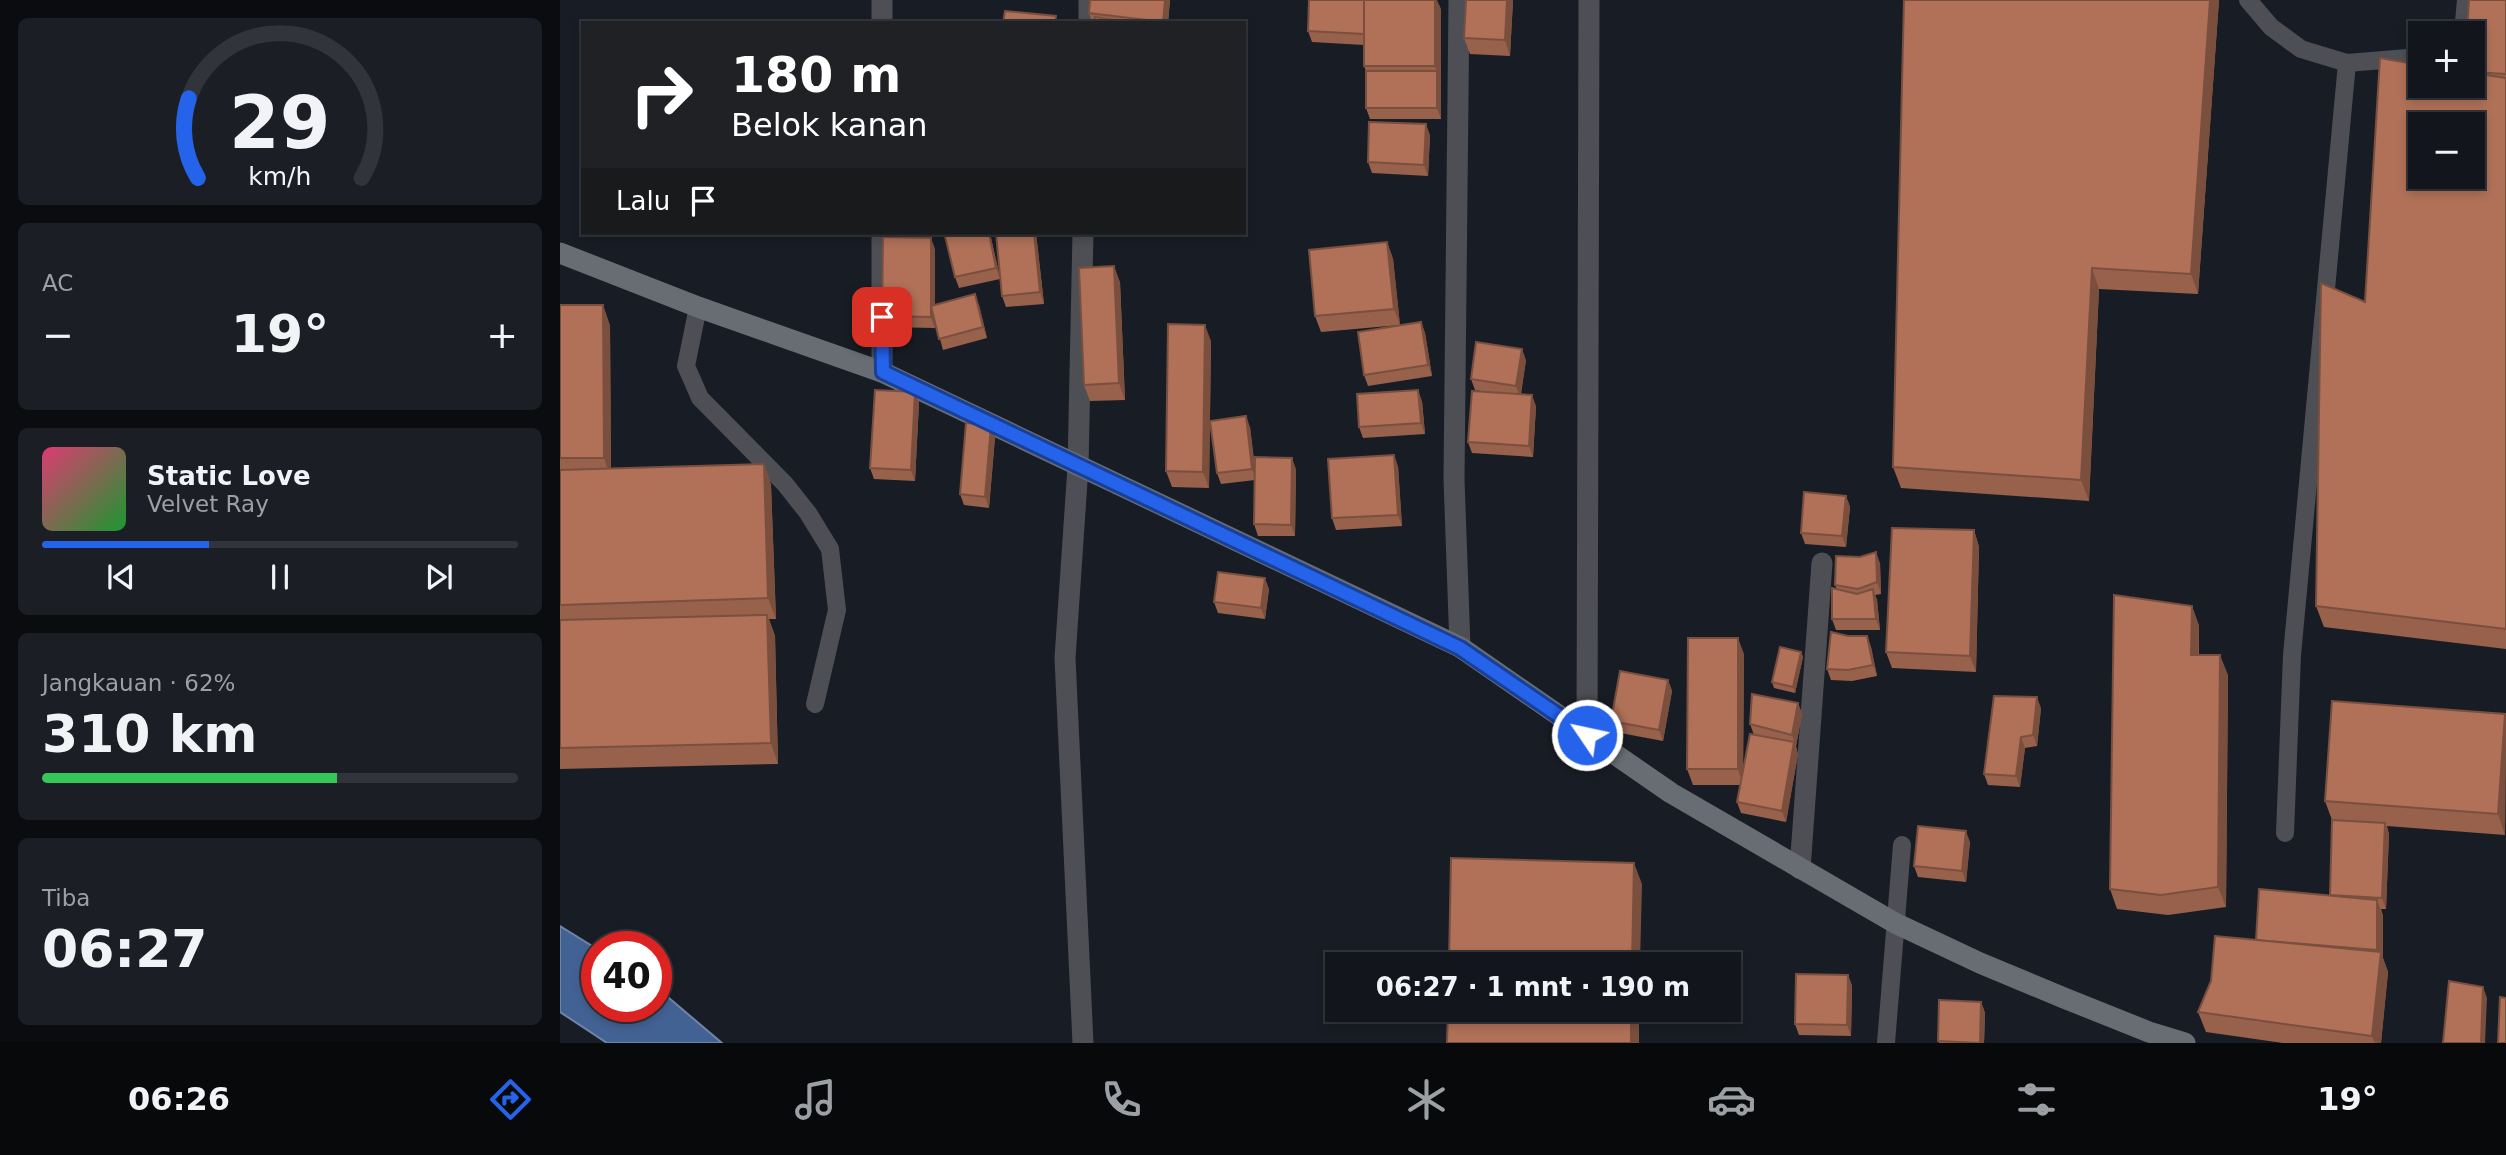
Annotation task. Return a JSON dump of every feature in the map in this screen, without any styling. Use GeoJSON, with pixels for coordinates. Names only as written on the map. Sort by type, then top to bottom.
{"type":"FeatureCollection","features":[{"type":"Feature","properties":{"kind":"street"},"geometry":{"type":"LineString","coordinates":[[882,0],[882,21]]}},
{"type":"Feature","properties":{"kind":"street"},"geometry":{"type":"LineString","coordinates":[[1089,0],[1089,21]]}},
{"type":"Feature","properties":{"kind":"street"},"geometry":{"type":"LineString","coordinates":[[1459,0],[1454,479],[1460,648]]}},
{"type":"Feature","properties":{"kind":"street"},"geometry":{"type":"LineString","coordinates":[[1587,735],[1589,0]]}},
{"type":"Feature","properties":{"kind":"street"},"geometry":{"type":"LineString","coordinates":[[882,235],[883,372]]}},
{"type":"Feature","properties":{"kind":"street"},"geometry":{"type":"LineString","coordinates":[[1083,235],[1078,467],[1065,659],[1083,1043]]}},
{"type":"Feature","properties":{"kind":"street"},"geometry":{"type":"LineString","coordinates":[[560,253],[698,307],[883,372],[1460,648],[1671,793],[1895,923],[2052,993],[2149,1032],[2185,1043]]}},
{"type":"Feature","properties":{"kind":"street"},"geometry":{"type":"LineString","coordinates":[[1800,869],[1822,563]]}},
{"type":"Feature","properties":{"kind":"lane"},"geometry":{"type":"LineString","coordinates":[[2248,0],[2271,27],[2301,49],[2347,62],[2408,58]]}},
{"type":"Feature","properties":{"kind":"lane"},"geometry":{"type":"LineString","coordinates":[[2464,21],[2466,0]]}},
{"type":"Feature","properties":{"kind":"lane"},"geometry":{"type":"LineString","coordinates":[[2285,833],[2292,654],[2347,62]]}},
{"type":"Feature","properties":{"kind":"lane"},"geometry":{"type":"LineString","coordinates":[[698,307],[686,366],[695,389],[700,398],[785,484],[808,513],[830,549],[837,610],[815,704]]}},
{"type":"Feature","properties":{"kind":"lane"},"geometry":{"type":"LineString","coordinates":[[1886,1043],[1902,845]]}},
{"type":"Feature","properties":{"kind":"water"},"geometry":{"type":"Polygon","coordinates":[[[560,926],[581,939],[581,1022],[672,1022],[672,1001],[722,1043],[607,1043],[560,1012],[560,926]]]}},
{"type":"Feature","properties":{"kind":"building"},"geometry":{"type":"Polygon","coordinates":[[[1090,0],[1165,0],[1163,21],[1089,13],[1090,0]]]}},
{"type":"Feature","properties":{"kind":"building"},"geometry":{"type":"Polygon","coordinates":[[[1309,0],[1364,0],[1364,34],[1308,31],[1309,0]]]}},
{"type":"Feature","properties":{"kind":"building"},"geometry":{"type":"Polygon","coordinates":[[[1364,0],[1435,0],[1435,66],[1364,66],[1364,0]]]}},
{"type":"Feature","properties":{"kind":"building"},"geometry":{"type":"Polygon","coordinates":[[[1466,0],[1507,0],[1505,40],[1464,38],[1466,0]]]}},
{"type":"Feature","properties":{"kind":"building"},"geometry":{"type":"Polygon","coordinates":[[[1904,0],[2210,0],[2191,274],[2092,268],[2081,480],[1893,467],[1904,0]]]}},
{"type":"Feature","properties":{"kind":"building"},"geometry":{"type":"Polygon","coordinates":[[[2469,0],[2506,0],[2506,74],[2485,73],[2485,21],[2468,21],[2469,0]]]}},
{"type":"Feature","properties":{"kind":"building"},"geometry":{"type":"Polygon","coordinates":[[[1005,11],[1056,16],[1055,21],[1003,21],[1005,11]]]}},
{"type":"Feature","properties":{"kind":"building"},"geometry":{"type":"Polygon","coordinates":[[[1095,17],[1120,21],[1094,21],[1095,17]]]}},
{"type":"Feature","properties":{"kind":"building"},"geometry":{"type":"Polygon","coordinates":[[[2380,58],[2408,63],[2408,98],[2485,98],[2485,75],[2506,78],[2506,629],[2316,606],[2321,283],[2365,302],[2380,58]]]}},
{"type":"Feature","properties":{"kind":"building"},"geometry":{"type":"Polygon","coordinates":[[[1366,71],[1437,71],[1437,108],[1366,108],[1366,71]]]}},
{"type":"Feature","properties":{"kind":"building"},"geometry":{"type":"Polygon","coordinates":[[[1369,122],[1426,124],[1424,165],[1368,162],[1369,122]]]}},
{"type":"Feature","properties":{"kind":"building"},"geometry":{"type":"Polygon","coordinates":[[[989,235],[996,268],[955,277],[945,236],[989,235]]]}},
{"type":"Feature","properties":{"kind":"building"},"geometry":{"type":"Polygon","coordinates":[[[996,235],[1034,235],[1040,292],[1002,296],[996,235]]]}},
{"type":"Feature","properties":{"kind":"building"},"geometry":{"type":"Polygon","coordinates":[[[883,237],[931,238],[931,317],[882,316],[883,237]]]}},
{"type":"Feature","properties":{"kind":"building"},"geometry":{"type":"Polygon","coordinates":[[[1387,242],[1394,309],[1315,316],[1309,250],[1387,242]]]}},
{"type":"Feature","properties":{"kind":"building"},"geometry":{"type":"Polygon","coordinates":[[[1114,266],[1119,383],[1084,385],[1079,268],[1114,266]]]}},
{"type":"Feature","properties":{"kind":"building"},"geometry":{"type":"Polygon","coordinates":[[[975,294],[983,327],[939,339],[931,306],[975,294]]]}},
{"type":"Feature","properties":{"kind":"building"},"geometry":{"type":"Polygon","coordinates":[[[560,305],[603,305],[604,458],[560,458],[560,305]]]}},
{"type":"Feature","properties":{"kind":"building"},"geometry":{"type":"Polygon","coordinates":[[[1421,322],[1428,365],[1364,375],[1358,332],[1421,322]]]}},
{"type":"Feature","properties":{"kind":"building"},"geometry":{"type":"Polygon","coordinates":[[[1168,324],[1205,325],[1203,472],[1166,471],[1168,324]]]}},
{"type":"Feature","properties":{"kind":"building"},"geometry":{"type":"Polygon","coordinates":[[[1476,342],[1522,349],[1516,386],[1471,379],[1476,342]]]}},
{"type":"Feature","properties":{"kind":"building"},"geometry":{"type":"Polygon","coordinates":[[[875,390],[915,392],[911,470],[870,468],[875,390]]]}},
{"type":"Feature","properties":{"kind":"building"},"geometry":{"type":"Polygon","coordinates":[[[1418,390],[1421,423],[1359,427],[1357,394],[1418,390]]]}},
{"type":"Feature","properties":{"kind":"building"},"geometry":{"type":"Polygon","coordinates":[[[1472,391],[1532,395],[1529,446],[1468,442],[1472,391]]]}},
{"type":"Feature","properties":{"kind":"building"},"geometry":{"type":"Polygon","coordinates":[[[1246,416],[1252,469],[1217,473],[1210,421],[1246,416]]]}},
{"type":"Feature","properties":{"kind":"building"},"geometry":{"type":"Polygon","coordinates":[[[966,423],[991,425],[985,497],[960,494],[966,423]]]}},
{"type":"Feature","properties":{"kind":"building"},"geometry":{"type":"Polygon","coordinates":[[[1394,455],[1398,515],[1332,518],[1328,459],[1394,455]]]}},
{"type":"Feature","properties":{"kind":"building"},"geometry":{"type":"Polygon","coordinates":[[[1255,457],[1292,458],[1291,525],[1254,524],[1255,457]]]}},
{"type":"Feature","properties":{"kind":"building"},"geometry":{"type":"Polygon","coordinates":[[[764,464],[768,598],[560,605],[560,470],[764,464]]]}},
{"type":"Feature","properties":{"kind":"building"},"geometry":{"type":"Polygon","coordinates":[[[1804,492],[1846,496],[1842,536],[1801,533],[1804,492]]]}},
{"type":"Feature","properties":{"kind":"building"},"geometry":{"type":"Polygon","coordinates":[[[1892,528],[1974,530],[1970,656],[1886,652],[1892,528]]]}},
{"type":"Feature","properties":{"kind":"building"},"geometry":{"type":"Polygon","coordinates":[[[1876,552],[1877,582],[1858,589],[1835,585],[1836,556],[1860,557],[1876,552]]]}},
{"type":"Feature","properties":{"kind":"building"},"geometry":{"type":"Polygon","coordinates":[[[1218,572],[1265,578],[1261,608],[1214,602],[1218,572]]]}},
{"type":"Feature","properties":{"kind":"building"},"geometry":{"type":"Polygon","coordinates":[[[1832,588],[1857,594],[1873,589],[1876,619],[1832,619],[1832,588]]]}},
{"type":"Feature","properties":{"kind":"building"},"geometry":{"type":"Polygon","coordinates":[[[2114,595],[2192,606],[2191,655],[2220,655],[2218,887],[2161,895],[2110,889],[2114,595]]]}},
{"type":"Feature","properties":{"kind":"building"},"geometry":{"type":"Polygon","coordinates":[[[767,615],[771,743],[560,748],[560,620],[767,615]]]}},
{"type":"Feature","properties":{"kind":"building"},"geometry":{"type":"Polygon","coordinates":[[[1831,632],[1867,636],[1873,665],[1848,670],[1827,669],[1831,632]]]}},
{"type":"Feature","properties":{"kind":"building"},"geometry":{"type":"Polygon","coordinates":[[[1688,638],[1738,638],[1738,769],[1687,769],[1688,638]]]}},
{"type":"Feature","properties":{"kind":"building"},"geometry":{"type":"Polygon","coordinates":[[[1780,647],[1801,652],[1793,687],[1772,682],[1780,647]]]}},
{"type":"Feature","properties":{"kind":"building"},"geometry":{"type":"Polygon","coordinates":[[[1620,671],[1668,680],[1659,730],[1611,721],[1620,671]]]}},
{"type":"Feature","properties":{"kind":"building"},"geometry":{"type":"Polygon","coordinates":[[[1752,694],[1798,703],[1792,735],[1750,724],[1752,694]]]}},
{"type":"Feature","properties":{"kind":"building"},"geometry":{"type":"Polygon","coordinates":[[[1994,696],[2037,697],[2033,735],[2021,737],[2016,776],[1984,774],[1994,696]]]}},
{"type":"Feature","properties":{"kind":"building"},"geometry":{"type":"Polygon","coordinates":[[[2332,701],[2505,714],[2498,814],[2325,801],[2332,701]]]}},
{"type":"Feature","properties":{"kind":"building"},"geometry":{"type":"Polygon","coordinates":[[[1750,734],[1794,742],[1782,811],[1737,802],[1750,734]]]}},
{"type":"Feature","properties":{"kind":"building"},"geometry":{"type":"Polygon","coordinates":[[[2332,820],[2385,823],[2382,898],[2330,895],[2332,820]]]}},
{"type":"Feature","properties":{"kind":"building"},"geometry":{"type":"Polygon","coordinates":[[[1918,826],[1966,831],[1962,871],[1914,866],[1918,826]]]}},
{"type":"Feature","properties":{"kind":"building"},"geometry":{"type":"Polygon","coordinates":[[[1451,858],[1634,863],[1632,952],[1449,952],[1451,858]]]}},
{"type":"Feature","properties":{"kind":"building"},"geometry":{"type":"Polygon","coordinates":[[[2259,889],[2377,900],[2377,950],[2256,940],[2259,889]]]}},
{"type":"Feature","properties":{"kind":"building"},"geometry":{"type":"Polygon","coordinates":[[[2215,936],[2381,952],[2372,1036],[2198,1012],[2211,981],[2215,936]]]}},
{"type":"Feature","properties":{"kind":"building"},"geometry":{"type":"Polygon","coordinates":[[[1796,974],[1848,975],[1847,1025],[1795,1024],[1796,974]]]}},
{"type":"Feature","properties":{"kind":"building"},"geometry":{"type":"Polygon","coordinates":[[[2449,981],[2483,987],[2481,1043],[2443,1043],[2449,981]]]}},
{"type":"Feature","properties":{"kind":"building"},"geometry":{"type":"Polygon","coordinates":[[[2500,997],[2506,998],[2506,1043],[2498,1043],[2500,997]]]}},
{"type":"Feature","properties":{"kind":"building"},"geometry":{"type":"Polygon","coordinates":[[[1939,1000],[1981,1002],[1980,1043],[1938,1041],[1939,1000]]]}},
{"type":"Feature","properties":{"kind":"building"},"geometry":{"type":"Polygon","coordinates":[[[1448,1022],[1631,1022],[1631,1043],[1447,1043],[1448,1022]]]}},
{"type":"Feature","properties":{"kind":"route"},"geometry":{"type":"LineString","coordinates":[[882,317],[883,372],[1460,648],[1587,735]]}}]}
